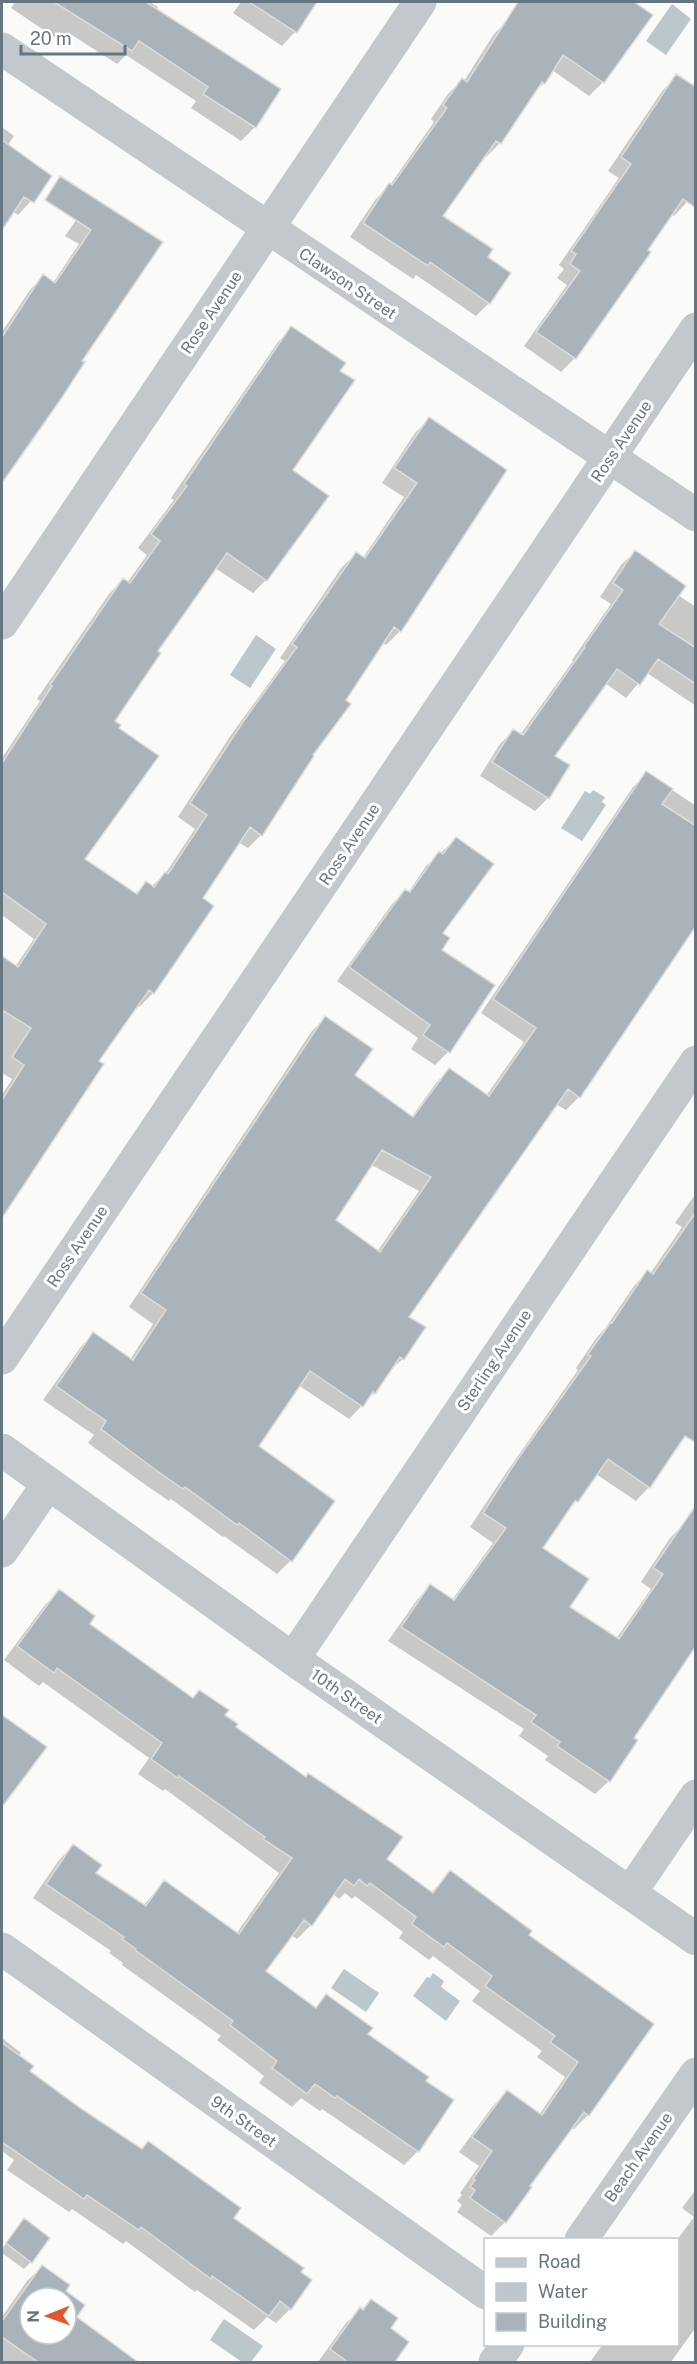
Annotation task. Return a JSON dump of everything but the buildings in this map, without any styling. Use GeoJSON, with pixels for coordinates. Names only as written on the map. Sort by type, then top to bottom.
{"type":"FeatureCollection","features":[{"type":"Feature","properties":{"kind":"street","name":"Rose Avenue"},"geometry":{"type":"LineString","coordinates":[[2,623],[420,2]]}},
{"type":"Feature","properties":{"kind":"street","name":"Clawson Street"},"geometry":{"type":"LineString","coordinates":[[2,49],[696,515]]}},
{"type":"Feature","properties":{"kind":"street","name":"Ross Avenue"},"geometry":{"type":"LineString","coordinates":[[2,1358],[696,329]]}},
{"type":"Feature","properties":{"kind":"street","name":"Sterling Avenue"},"geometry":{"type":"LineString","coordinates":[[293,1659],[696,1062]]}},
{"type":"Feature","properties":{"kind":"street","name":"10th Street"},"geometry":{"type":"LineString","coordinates":[[2,1450],[293,1659],[696,1939]]}},
{"type":"Feature","properties":{"kind":"street"},"geometry":{"type":"LineString","coordinates":[[2,1551],[48,1484]]}},
{"type":"Feature","properties":{"kind":"street"},"geometry":{"type":"LineString","coordinates":[[630,1893],[696,1796]]}},
{"type":"Feature","properties":{"kind":"street","name":"9th Street"},"geometry":{"type":"LineString","coordinates":[[2,1949],[484,2292]]}},
{"type":"Feature","properties":{"kind":"street","name":"Beach Avenue"},"geometry":{"type":"LineString","coordinates":[[582,2238],[696,2074]]}},
{"type":"Feature","properties":{"kind":"street"},"geometry":{"type":"LineString","coordinates":[[495,2362],[507,2346]]}},
{"type":"Feature","properties":{"kind":"water"},"geometry":{"type":"Polygon","coordinates":[[[672,4],[691,19],[666,55],[646,41],[672,4]]]}},
{"type":"Feature","properties":{"kind":"water"},"geometry":{"type":"Polygon","coordinates":[[[256,635],[276,649],[250,688],[230,675],[256,635]]]}},
{"type":"Feature","properties":{"kind":"water"},"geometry":{"type":"Polygon","coordinates":[[[593,790],[605,797],[602,802],[606,805],[582,841],[561,828],[585,791],[590,794],[593,790]]]}},
{"type":"Feature","properties":{"kind":"water"},"geometry":{"type":"Polygon","coordinates":[[[344,1969],[379,1993],[366,2012],[331,1988],[344,1969]]]}},
{"type":"Feature","properties":{"kind":"water"},"geometry":{"type":"Polygon","coordinates":[[[433,1973],[444,1981],[441,1987],[460,2001],[446,2021],[413,1996],[427,1977],[430,1978],[433,1973]]]}},
{"type":"Feature","properties":{"kind":"water"},"geometry":{"type":"Polygon","coordinates":[[[224,2319],[263,2346],[251,2362],[242,2362],[210,2340],[224,2319]]]}}]}
